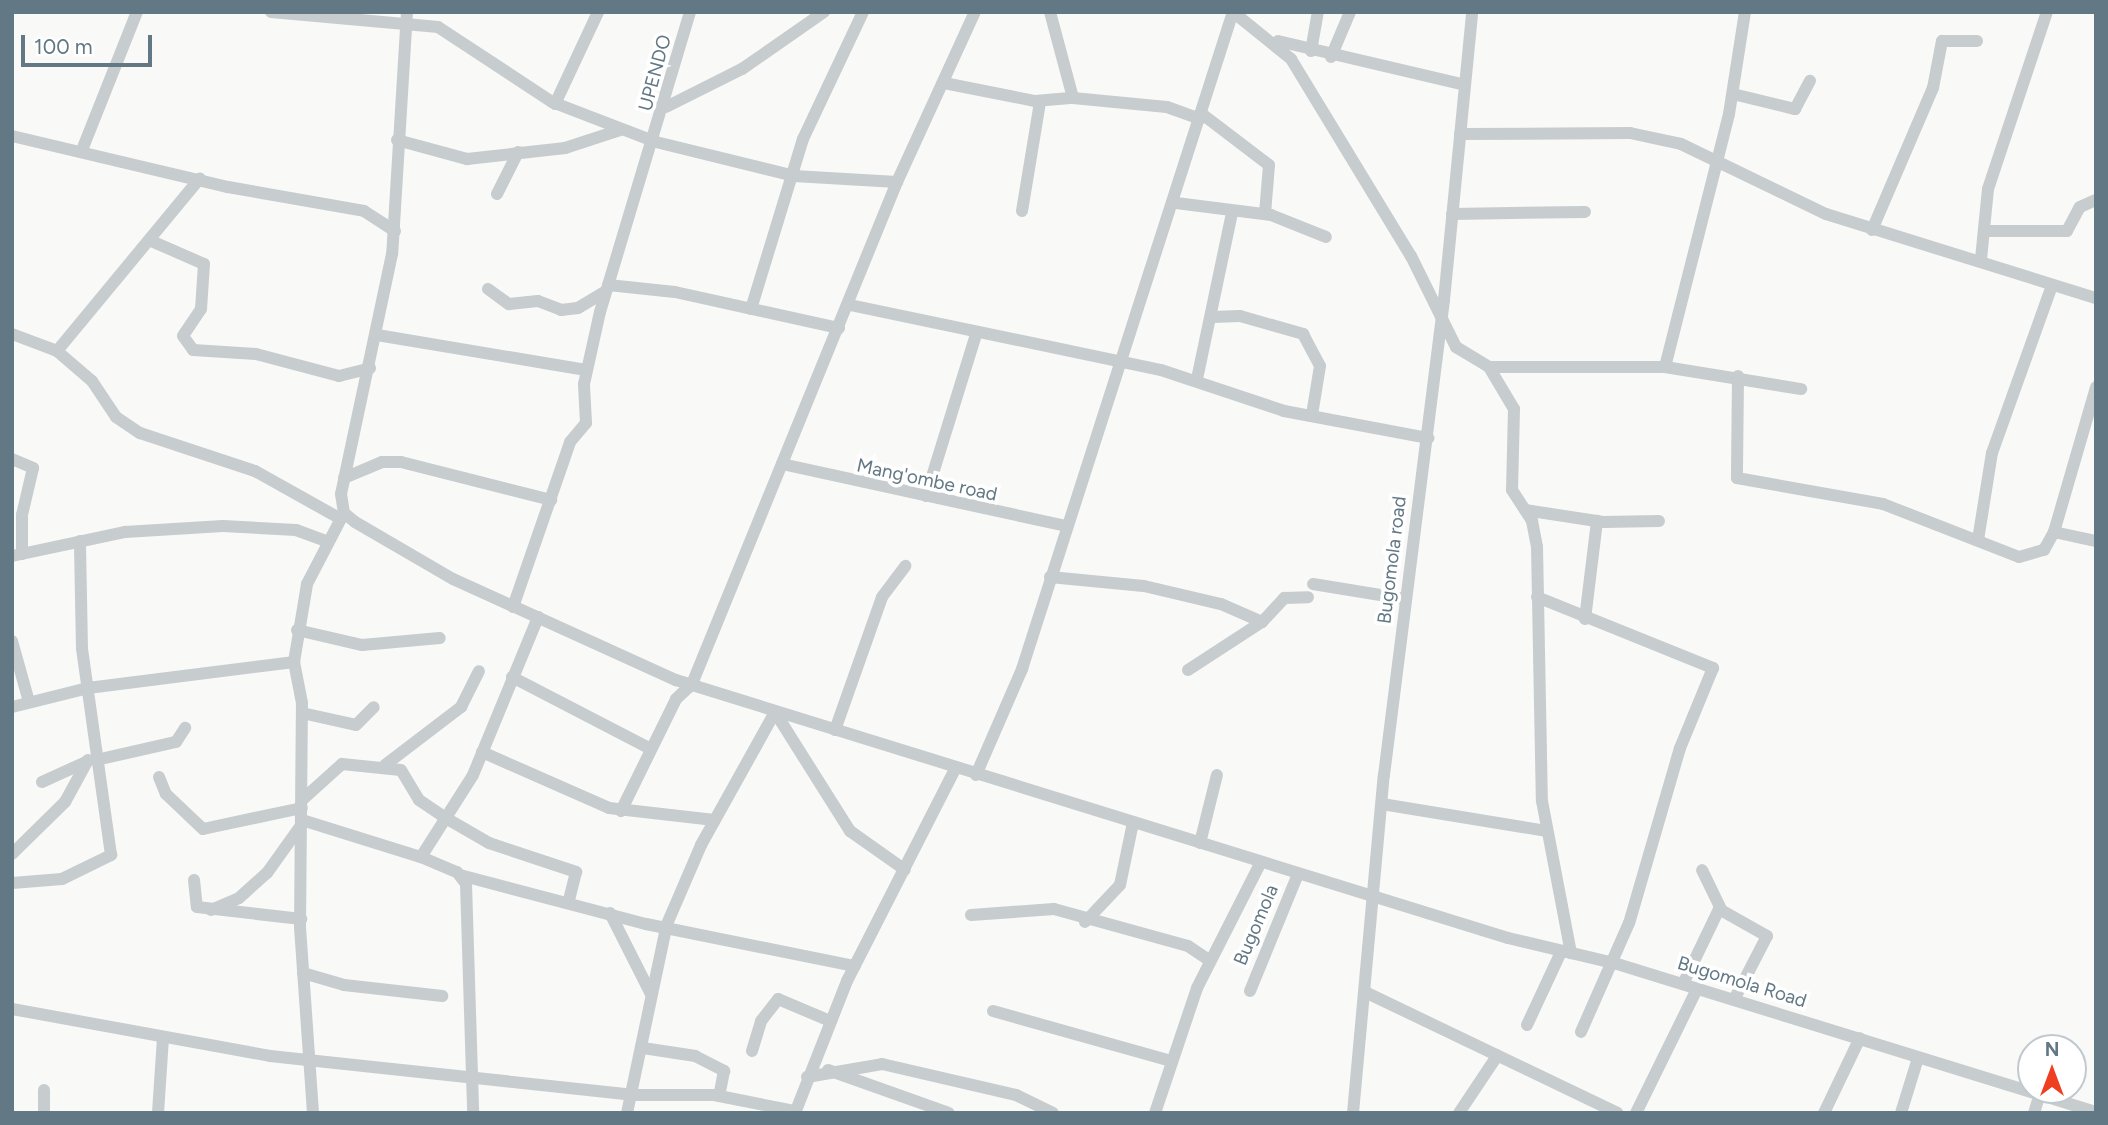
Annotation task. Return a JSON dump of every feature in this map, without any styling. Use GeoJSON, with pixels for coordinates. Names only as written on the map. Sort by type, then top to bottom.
{"type":"FeatureCollection","features":[{"type":"Feature","properties":{"kind":"street"},"geometry":{"type":"LineString","coordinates":[[82,150],[137,12]]}},
{"type":"Feature","properties":{"kind":"street"},"geometry":{"type":"LineString","coordinates":[[271,12],[407,17],[451,32],[555,104],[620,130],[656,142],[794,176],[897,182]]}},
{"type":"Feature","properties":{"kind":"street"},"geometry":{"type":"LineString","coordinates":[[555,104],[598,12]]}},
{"type":"Feature","properties":{"kind":"street","name":"UPENDO"},"geometry":{"type":"LineString","coordinates":[[513,607],[570,442],[587,422],[586,370],[607,288],[656,142],[691,12]]}},
{"type":"Feature","properties":{"kind":"street"},"geometry":{"type":"LineString","coordinates":[[666,107],[741,69],[824,12]]}},
{"type":"Feature","properties":{"kind":"street"},"geometry":{"type":"LineString","coordinates":[[751,309],[808,128],[863,12]]}},
{"type":"Feature","properties":{"kind":"street"},"geometry":{"type":"LineString","coordinates":[[621,811],[649,748],[676,699],[692,684],[850,304],[897,182],[975,12]]}},
{"type":"Feature","properties":{"kind":"street"},"geometry":{"type":"LineString","coordinates":[[1051,12],[1073,98]]}},
{"type":"Feature","properties":{"kind":"street"},"geometry":{"type":"LineString","coordinates":[[976,775],[1015,690],[1118,362],[1176,204],[1233,12],[1248,17],[1273,40],[1313,92],[1442,312],[1459,351],[1489,367],[1665,367],[1738,376],[1801,389]]}},
{"type":"Feature","properties":{"kind":"street"},"geometry":{"type":"LineString","coordinates":[[1311,51],[1318,12]]}},
{"type":"Feature","properties":{"kind":"street"},"geometry":{"type":"LineString","coordinates":[[1331,57],[1350,12]]}},
{"type":"Feature","properties":{"kind":"street","name":"Bugomola road"},"geometry":{"type":"LineString","coordinates":[[1353,1113],[1382,804],[1405,599],[1428,438],[1472,12]]}},
{"type":"Feature","properties":{"kind":"street"},"geometry":{"type":"LineString","coordinates":[[1665,367],[1733,94],[1745,12]]}},
{"type":"Feature","properties":{"kind":"street"},"geometry":{"type":"LineString","coordinates":[[1981,259],[1988,231],[1988,189],[2047,12]]}},
{"type":"Feature","properties":{"kind":"street"},"geometry":{"type":"LineString","coordinates":[[313,1113],[301,919],[302,713],[294,662],[297,630],[327,541],[343,516],[344,478],[377,335],[395,231],[397,140],[407,17]]}},
{"type":"Feature","properties":{"kind":"street"},"geometry":{"type":"LineString","coordinates":[[1273,40],[1331,57],[1465,85]]}},
{"type":"Feature","properties":{"kind":"street"},"geometry":{"type":"LineString","coordinates":[[1872,230],[1934,88],[1942,41],[1977,41]]}},
{"type":"Feature","properties":{"kind":"street"},"geometry":{"type":"LineString","coordinates":[[1733,94],[1795,109],[1810,81]]}},
{"type":"Feature","properties":{"kind":"street"},"geometry":{"type":"LineString","coordinates":[[944,83],[1040,102],[1073,98],[1167,107],[1201,117],[1269,164],[1265,214]]}},
{"type":"Feature","properties":{"kind":"street"},"geometry":{"type":"LineString","coordinates":[[1022,211],[1040,102]]}},
{"type":"Feature","properties":{"kind":"street"},"geometry":{"type":"LineString","coordinates":[[397,140],[464,159],[565,148],[620,130]]}},
{"type":"Feature","properties":{"kind":"street"},"geometry":{"type":"LineString","coordinates":[[1460,134],[1630,133],[1716,156],[1784,194],[1872,230],[1981,259],[2096,298]]}},
{"type":"Feature","properties":{"kind":"street"},"geometry":{"type":"LineString","coordinates":[[12,136],[364,211],[395,231]]}},
{"type":"Feature","properties":{"kind":"street"},"geometry":{"type":"LineString","coordinates":[[496,194],[518,152]]}},
{"type":"Feature","properties":{"kind":"street"},"geometry":{"type":"LineString","coordinates":[[57,351],[200,178]]}},
{"type":"Feature","properties":{"kind":"street"},"geometry":{"type":"LineString","coordinates":[[1988,231],[2067,231],[2080,207],[2096,200]]}},
{"type":"Feature","properties":{"kind":"street"},"geometry":{"type":"LineString","coordinates":[[1176,204],[1232,213],[1265,214],[1326,237]]}},
{"type":"Feature","properties":{"kind":"street"},"geometry":{"type":"LineString","coordinates":[[1452,214],[1585,212]]}},
{"type":"Feature","properties":{"kind":"street"},"geometry":{"type":"LineString","coordinates":[[1197,379],[1213,317],[1232,213]]}},
{"type":"Feature","properties":{"kind":"street"},"geometry":{"type":"LineString","coordinates":[[149,240],[204,264],[201,309],[183,336],[192,349],[256,354],[339,376],[370,369]]}},
{"type":"Feature","properties":{"kind":"street"},"geometry":{"type":"LineString","coordinates":[[1978,541],[1992,453],[2052,285]]}},
{"type":"Feature","properties":{"kind":"street"},"geometry":{"type":"LineString","coordinates":[[488,289],[509,304],[538,301],[561,310],[578,308],[607,288],[751,309],[839,328]]}},
{"type":"Feature","properties":{"kind":"street"},"geometry":{"type":"LineString","coordinates":[[850,304],[976,334],[1197,379],[1312,415],[1428,438]]}},
{"type":"Feature","properties":{"kind":"street"},"geometry":{"type":"LineString","coordinates":[[1213,317],[1240,316],[1303,334],[1320,366],[1312,415]]}},
{"type":"Feature","properties":{"kind":"street","name":"Bugomola Road"},"geometry":{"type":"LineString","coordinates":[[12,334],[57,351],[92,381],[123,424],[255,471],[343,516],[443,574],[692,684],[1298,874],[1566,952],[1614,963],[1860,1038],[2017,1090]]}},
{"type":"Feature","properties":{"kind":"street"},"geometry":{"type":"LineString","coordinates":[[926,496],[976,334]]}},
{"type":"Feature","properties":{"kind":"street"},"geometry":{"type":"LineString","coordinates":[[377,335],[586,370]]}},
{"type":"Feature","properties":{"kind":"street"},"geometry":{"type":"LineString","coordinates":[[1489,367],[1517,418],[1512,487],[1525,510],[1537,547],[1546,831],[1566,952],[1527,1024]]}},
{"type":"Feature","properties":{"kind":"street"},"geometry":{"type":"LineString","coordinates":[[1738,376],[1737,478],[1883,504],[1978,541],[2031,556],[2044,550],[2054,532],[2096,387]]}},
{"type":"Feature","properties":{"kind":"street"},"geometry":{"type":"LineString","coordinates":[[12,459],[33,468],[22,515],[17,555],[80,541],[233,525],[296,530],[327,541]]}},
{"type":"Feature","properties":{"kind":"street"},"geometry":{"type":"LineString","coordinates":[[344,478],[385,461],[401,461],[551,500]]}},
{"type":"Feature","properties":{"kind":"street","name":"Mang'ombe road"},"geometry":{"type":"LineString","coordinates":[[782,464],[1066,526]]}},
{"type":"Feature","properties":{"kind":"street"},"geometry":{"type":"LineString","coordinates":[[1525,510],[1597,522],[1658,522]]}},
{"type":"Feature","properties":{"kind":"street"},"geometry":{"type":"LineString","coordinates":[[1586,619],[1597,522]]}},
{"type":"Feature","properties":{"kind":"street"},"geometry":{"type":"LineString","coordinates":[[2054,532],[2096,541]]}},
{"type":"Feature","properties":{"kind":"street"},"geometry":{"type":"LineString","coordinates":[[12,883],[62,879],[111,856],[93,757],[78,604],[80,541]]}},
{"type":"Feature","properties":{"kind":"street"},"geometry":{"type":"LineString","coordinates":[[835,730],[882,597],[905,566]]}},
{"type":"Feature","properties":{"kind":"street"},"geometry":{"type":"LineString","coordinates":[[1050,577],[1191,596],[1262,622]]}},
{"type":"Feature","properties":{"kind":"street"},"geometry":{"type":"LineString","coordinates":[[1188,670],[1262,622],[1287,596],[1311,591],[1405,599]]}},
{"type":"Feature","properties":{"kind":"street"},"geometry":{"type":"LineString","coordinates":[[1537,597],[1713,668],[1680,748],[1614,963],[1581,1032]]}},
{"type":"Feature","properties":{"kind":"street"},"geometry":{"type":"LineString","coordinates":[[421,857],[482,752],[538,617]]}},
{"type":"Feature","properties":{"kind":"street"},"geometry":{"type":"LineString","coordinates":[[297,630],[362,645],[440,638]]}},
{"type":"Feature","properties":{"kind":"street"},"geometry":{"type":"LineString","coordinates":[[12,641],[29,702]]}},
{"type":"Feature","properties":{"kind":"street"},"geometry":{"type":"LineString","coordinates":[[12,707],[88,688],[294,662]]}},
{"type":"Feature","properties":{"kind":"street"},"geometry":{"type":"LineString","coordinates":[[385,765],[463,704],[479,671]]}},
{"type":"Feature","properties":{"kind":"street"},"geometry":{"type":"LineString","coordinates":[[512,677],[649,748]]}},
{"type":"Feature","properties":{"kind":"street"},"geometry":{"type":"LineString","coordinates":[[302,713],[361,724],[374,707]]}},
{"type":"Feature","properties":{"kind":"street"},"geometry":{"type":"LineString","coordinates":[[627,1113],[653,1001],[667,924],[714,820],[775,712],[852,833],[905,870]]}},
{"type":"Feature","properties":{"kind":"street"},"geometry":{"type":"LineString","coordinates":[[42,782],[93,757],[176,742],[185,728]]}},
{"type":"Feature","properties":{"kind":"street"},"geometry":{"type":"LineString","coordinates":[[482,752],[621,811],[714,820]]}},
{"type":"Feature","properties":{"kind":"street"},"geometry":{"type":"LineString","coordinates":[[12,854],[65,802],[93,757]]}},
{"type":"Feature","properties":{"kind":"street"},"geometry":{"type":"LineString","coordinates":[[211,910],[239,898],[267,873],[302,813],[342,764],[385,765],[401,770],[419,800],[444,817],[489,843],[576,872],[568,903]]}},
{"type":"Feature","properties":{"kind":"street"},"geometry":{"type":"LineString","coordinates":[[12,1009],[163,1037],[310,1058],[470,1074],[632,1095],[719,1096],[795,1112],[830,1021],[855,966],[956,767]]}},
{"type":"Feature","properties":{"kind":"street"},"geometry":{"type":"LineString","coordinates":[[1200,843],[1217,775]]}},
{"type":"Feature","properties":{"kind":"street"},"geometry":{"type":"LineString","coordinates":[[159,777],[166,794],[203,829],[302,813],[504,891],[855,966]]}},
{"type":"Feature","properties":{"kind":"street"},"geometry":{"type":"LineString","coordinates":[[1382,804],[1546,831]]}},
{"type":"Feature","properties":{"kind":"street"},"geometry":{"type":"LineString","coordinates":[[1085,922],[1120,885],[1133,822]]}},
{"type":"Feature","properties":{"kind":"street"},"geometry":{"type":"LineString","coordinates":[[1155,1113],[1171,1061],[1210,961],[1261,862]]}},
{"type":"Feature","properties":{"kind":"street"},"geometry":{"type":"LineString","coordinates":[[1702,870],[1720,909],[1767,936],[1734,1000]]}},
{"type":"Feature","properties":{"kind":"street","name":"Bugomola"},"geometry":{"type":"LineString","coordinates":[[1250,991],[1298,874]]}},
{"type":"Feature","properties":{"kind":"street"},"geometry":{"type":"LineString","coordinates":[[460,875],[471,909],[470,1074],[473,1113]]}},
{"type":"Feature","properties":{"kind":"street"},"geometry":{"type":"LineString","coordinates":[[194,880],[194,904],[211,910],[301,919]]}},
{"type":"Feature","properties":{"kind":"street"},"geometry":{"type":"LineString","coordinates":[[971,915],[1019,916],[1050,909],[1085,922],[1188,946],[1210,961]]}},
{"type":"Feature","properties":{"kind":"street"},"geometry":{"type":"LineString","coordinates":[[1683,984],[1720,909]]}},
{"type":"Feature","properties":{"kind":"street"},"geometry":{"type":"LineString","coordinates":[[610,913],[646,975],[653,1001]]}},
{"type":"Feature","properties":{"kind":"street"},"geometry":{"type":"LineString","coordinates":[[303,973],[344,985],[442,996]]}},
{"type":"Feature","properties":{"kind":"street"},"geometry":{"type":"LineString","coordinates":[[1636,1113],[1697,989]]}},
{"type":"Feature","properties":{"kind":"street"},"geometry":{"type":"LineString","coordinates":[[1365,992],[1617,1113]]}},
{"type":"Feature","properties":{"kind":"street"},"geometry":{"type":"LineString","coordinates":[[752,1051],[761,1021],[778,999],[830,1021]]}},
{"type":"Feature","properties":{"kind":"street"},"geometry":{"type":"LineString","coordinates":[[993,1012],[1171,1061]]}},
{"type":"Feature","properties":{"kind":"street"},"geometry":{"type":"LineString","coordinates":[[158,1113],[163,1037]]}},
{"type":"Feature","properties":{"kind":"street"},"geometry":{"type":"LineString","coordinates":[[1824,1113],[1860,1038]]}},
{"type":"Feature","properties":{"kind":"street"},"geometry":{"type":"LineString","coordinates":[[643,1048],[695,1056],[724,1071],[719,1096]]}},
{"type":"Feature","properties":{"kind":"street"},"geometry":{"type":"LineString","coordinates":[[1459,1113],[1497,1056]]}},
{"type":"Feature","properties":{"kind":"street"},"geometry":{"type":"LineString","coordinates":[[1902,1113],[1918,1058]]}},
{"type":"Feature","properties":{"kind":"street"},"geometry":{"type":"LineString","coordinates":[[807,1077],[828,1070],[881,1064],[1007,1092],[1053,1113]]}},
{"type":"Feature","properties":{"kind":"street"},"geometry":{"type":"LineString","coordinates":[[828,1070],[949,1113]]}},
{"type":"Feature","properties":{"kind":"street"},"geometry":{"type":"LineString","coordinates":[[44,1090],[44,1113]]}},
{"type":"Feature","properties":{"kind":"street","name":"Bugomola Road"},"geometry":{"type":"LineString","coordinates":[[2066,1104],[2096,1112]]}}]}
